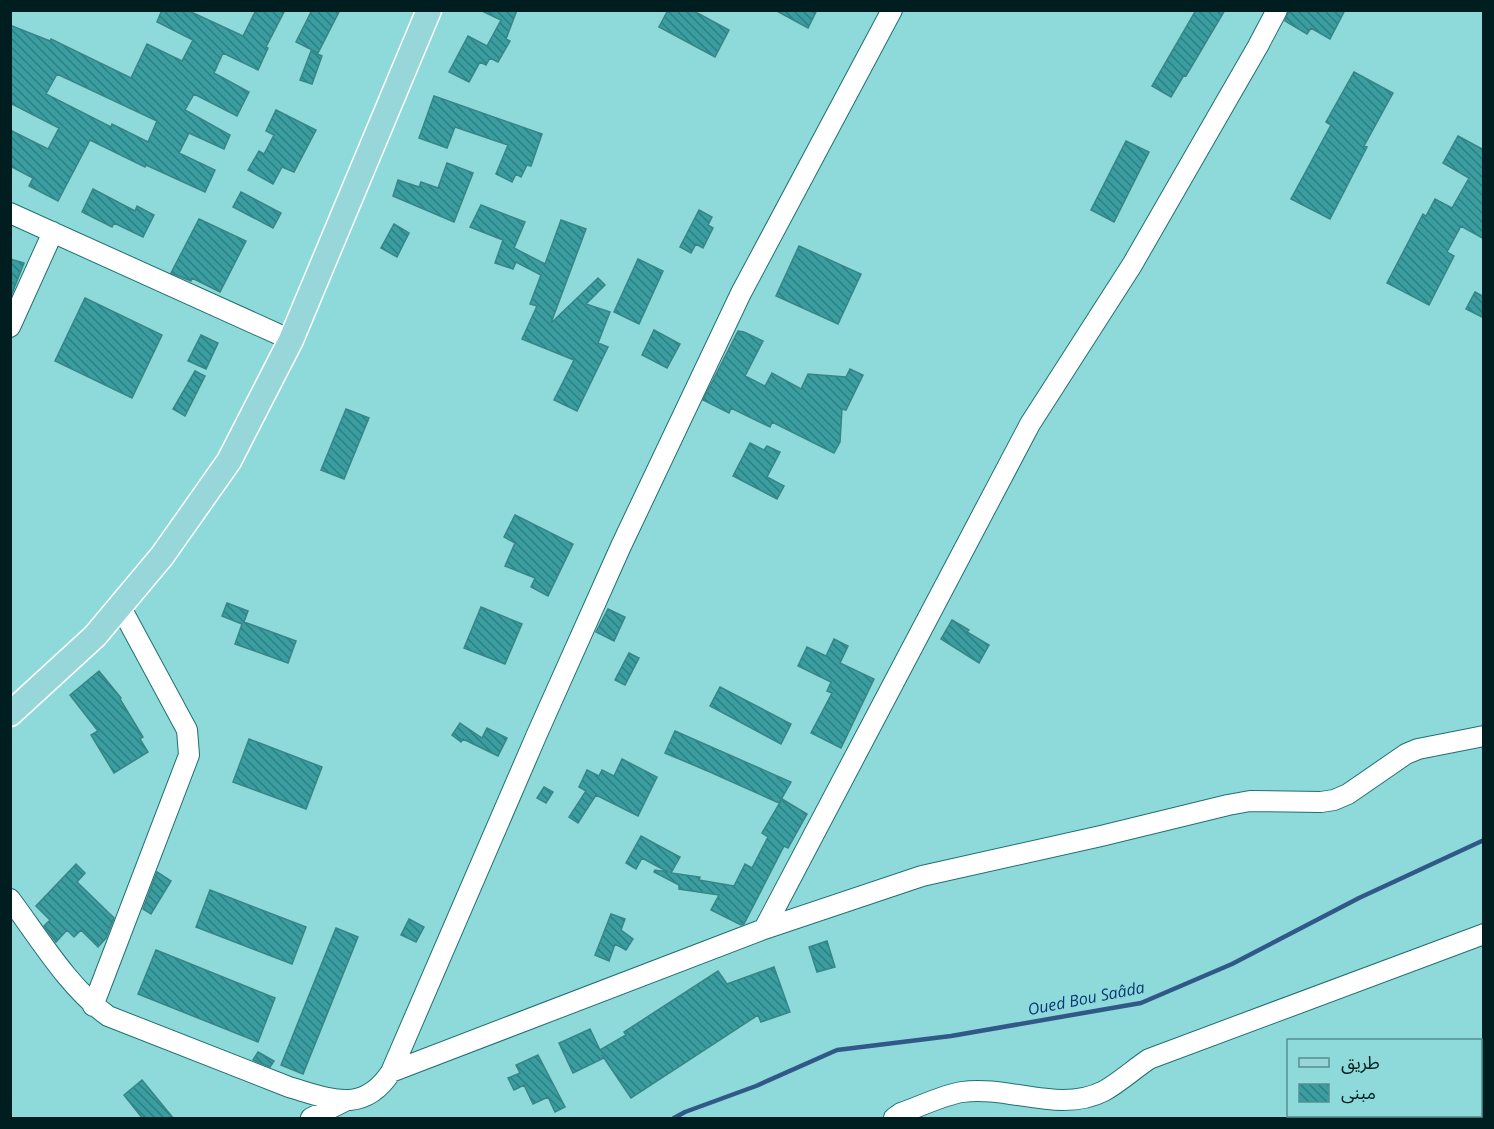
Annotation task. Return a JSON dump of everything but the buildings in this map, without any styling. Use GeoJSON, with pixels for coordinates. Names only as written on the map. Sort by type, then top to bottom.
{"type":"FeatureCollection","features":[{"type":"Feature","properties":{"kind":"main road"},"geometry":{"type":"LineString","coordinates":[[10,714],[94,636],[120,606],[162,556],[229,461],[291,340],[429,10]]}},
{"type":"Feature","properties":{"kind":"street"},"geometry":{"type":"LineString","coordinates":[[311,1119],[354,1106],[381,1087],[391,1072],[537,734],[631,525],[741,293],[892,10]]}},
{"type":"Feature","properties":{"kind":"street"},"geometry":{"type":"LineString","coordinates":[[764,929],[1030,424],[1132,265],[1277,10]]}},
{"type":"Feature","properties":{"kind":"street"},"geometry":{"type":"LineString","coordinates":[[10,213],[291,340]]}},
{"type":"Feature","properties":{"kind":"street"},"geometry":{"type":"LineString","coordinates":[[10,327],[53,232]]}},
{"type":"Feature","properties":{"kind":"street"},"geometry":{"type":"LineString","coordinates":[[93,1006],[189,754],[187,730],[120,606]]}},
{"type":"Feature","properties":{"kind":"street"},"geometry":{"type":"LineString","coordinates":[[391,1072],[764,929],[922,876],[1228,805],[1250,801],[1321,802],[1334,800],[1348,794],[1406,754],[1418,749],[1484,736]]}},
{"type":"Feature","properties":{"kind":"street"},"geometry":{"type":"LineString","coordinates":[[10,899],[66,974],[93,1006],[108,1016],[289,1087],[354,1106]]}},
{"type":"Feature","properties":{"kind":"street"},"geometry":{"type":"LineString","coordinates":[[894,1119],[901,1113],[961,1092],[996,1091],[1071,1100],[1103,1091],[1149,1059],[1484,934]]}},
{"type":"Feature","properties":{"kind":"waterway","name":"Oued Bou Saâda"},"geometry":{"type":"LineString","coordinates":[[674,1118],[756,1086],[837,1050],[951,1036],[1141,1003],[1232,964],[1359,898],[1484,840]]}}]}
